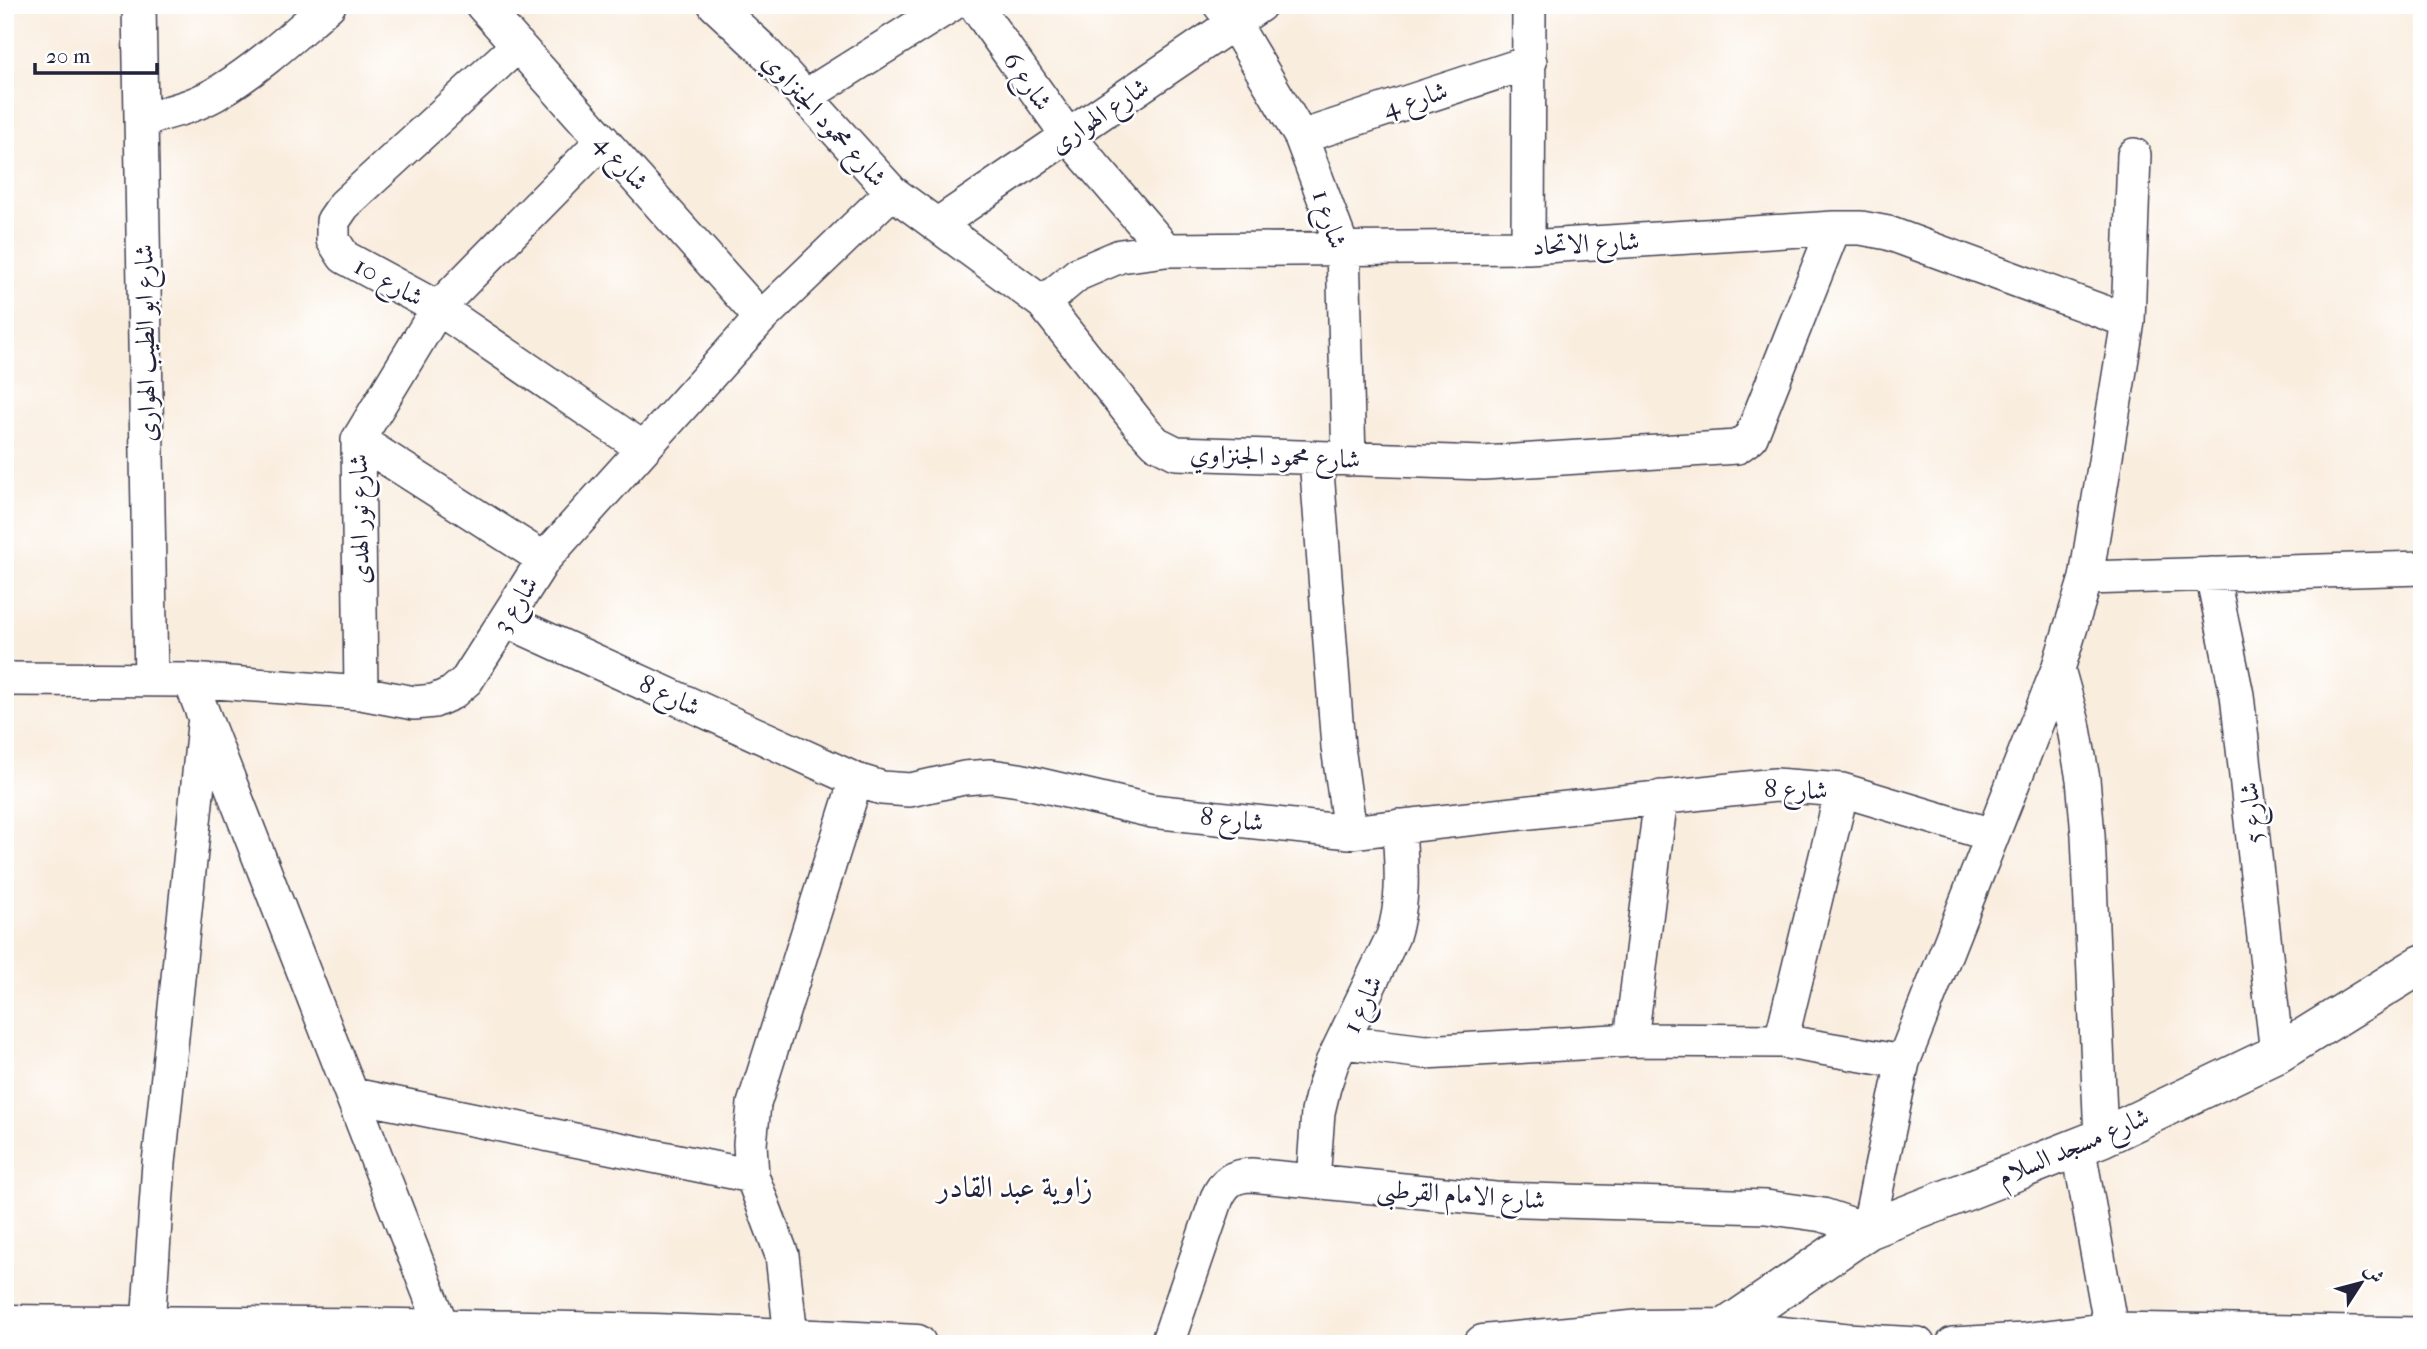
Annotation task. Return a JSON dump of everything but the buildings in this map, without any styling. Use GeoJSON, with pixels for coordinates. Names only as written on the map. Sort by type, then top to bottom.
{"type":"FeatureCollection","features":[{"type":"Feature","properties":{"kind":"street","name":"شارع ابو الطيب الهوارى"},"geometry":{"type":"LineString","coordinates":[[139,5],[151,680]]}},
{"type":"Feature","properties":{"kind":"street"},"geometry":{"type":"LineString","coordinates":[[141,120],[183,109],[221,91],[256,66],[329,5]]}},
{"type":"Feature","properties":{"kind":"street","name":"شارع 4"},"geometry":{"type":"LineString","coordinates":[[482,5],[761,318]]}},
{"type":"Feature","properties":{"kind":"street","name":"شارع محمود الجنزاوي"},"geometry":{"type":"LineString","coordinates":[[715,5],[762,49],[892,192],[1043,303],[1156,443],[1176,453],[1484,463],[1738,447],[1751,437],[1834,228]]}},
{"type":"Feature","properties":{"kind":"street"},"geometry":{"type":"LineString","coordinates":[[806,96],[951,5]]}},
{"type":"Feature","properties":{"kind":"street"},"geometry":{"type":"LineString","coordinates":[[1528,247],[1529,5]]}},
{"type":"Feature","properties":{"kind":"street","name":"شارع 6"},"geometry":{"type":"LineString","coordinates":[[987,9],[1068,136],[1166,250]]}},
{"type":"Feature","properties":{"kind":"street","name":"شارع الهوارى"},"geometry":{"type":"LineString","coordinates":[[937,225],[1068,136],[1238,11]]}},
{"type":"Feature","properties":{"kind":"street","name":"شارع 1"},"geometry":{"type":"LineString","coordinates":[[1238,11],[1301,136],[1343,248],[1349,459]]}},
{"type":"Feature","properties":{"kind":"street","name":"شارع 10"},"geometry":{"type":"LineString","coordinates":[[518,45],[344,205],[333,221],[333,240],[344,257],[438,308],[643,448]]}},
{"type":"Feature","properties":{"kind":"street","name":"شارع 4"},"geometry":{"type":"LineString","coordinates":[[1301,136],[1530,62]]}},
{"type":"Feature","properties":{"kind":"street","name":"شارع نور الهدى"},"geometry":{"type":"LineString","coordinates":[[361,694],[358,440],[438,308],[603,140]]}},
{"type":"Feature","properties":{"kind":"street"},"geometry":{"type":"LineString","coordinates":[[1868,1230],[1903,1062],[2058,668],[2086,578],[2128,321],[2134,155]]}},
{"type":"Feature","properties":{"kind":"street","name":"شارع 3"},"geometry":{"type":"LineString","coordinates":[[5,678],[190,680],[361,694],[414,703],[434,701],[452,693],[467,680],[544,559],[761,318],[892,192]]}},
{"type":"Feature","properties":{"kind":"street","name":"شارع الاتحاد"},"geometry":{"type":"LineString","coordinates":[[1043,303],[1078,274],[1120,256],[1166,250],[1528,247],[1861,228],[1888,233],[2128,321]]}},
{"type":"Feature","properties":{"kind":"street"},"geometry":{"type":"LineString","coordinates":[[358,440],[544,559]]}},
{"type":"Feature","properties":{"kind":"street"},"geometry":{"type":"LineString","coordinates":[[1316,458],[1338,747],[1350,832]]}},
{"type":"Feature","properties":{"kind":"street"},"geometry":{"type":"LineString","coordinates":[[2086,578],[2422,568]]}},
{"type":"Feature","properties":{"kind":"street","name":"شارع 5"},"geometry":{"type":"LineString","coordinates":[[2212,574],[2236,695],[2277,1054]]}},
{"type":"Feature","properties":{"kind":"street","name":"شارع 8"},"geometry":{"type":"LineString","coordinates":[[505,620],[856,780],[882,788],[910,790],[964,778],[991,776],[1152,811],[1350,832],[1775,785],[1842,790],[1992,835]]}},
{"type":"Feature","properties":{"kind":"street"},"geometry":{"type":"LineString","coordinates":[[2058,668],[2073,723],[2086,812],[2090,1141],[2111,1329]]}},
{"type":"Feature","properties":{"kind":"street"},"geometry":{"type":"LineString","coordinates":[[190,680],[443,1329]]}},
{"type":"Feature","properties":{"kind":"street"},"geometry":{"type":"LineString","coordinates":[[148,1325],[159,1163],[205,718]]}},
{"type":"Feature","properties":{"kind":"street"},"geometry":{"type":"LineString","coordinates":[[791,1337],[782,1255],[752,1176],[750,1144],[754,1104],[856,780]]}},
{"type":"Feature","properties":{"kind":"street"},"geometry":{"type":"LineString","coordinates":[[1781,1041],[1842,790]]}},
{"type":"Feature","properties":{"kind":"street"},"geometry":{"type":"LineString","coordinates":[[1631,1040],[1661,797]]}},
{"type":"Feature","properties":{"kind":"street","name":"شارع 1"},"geometry":{"type":"LineString","coordinates":[[1313,1181],[1318,1112],[1332,1063],[1345,1041],[1400,916],[1403,894],[1399,826]]}},
{"type":"Feature","properties":{"kind":"street","name":"شارع مسجد السلام"},"geometry":{"type":"LineString","coordinates":[[1725,1328],[1868,1230],[2090,1141],[2277,1054],[2422,964]]}},
{"type":"Feature","properties":{"kind":"street"},"geometry":{"type":"LineString","coordinates":[[1345,1041],[1425,1052],[1631,1040],[1781,1041],[1903,1062]]}},
{"type":"Feature","properties":{"kind":"street"},"geometry":{"type":"LineString","coordinates":[[353,1095],[752,1176]]}},
{"type":"Feature","properties":{"kind":"street","name":"شارع الامام القرطبى"},"geometry":{"type":"LineString","coordinates":[[1167,1344],[1217,1198],[1224,1184],[1236,1176],[1251,1174],[1495,1199],[1766,1207],[1823,1215],[1868,1230]]}},
{"type":"Feature","properties":{"kind":"street"},"geometry":{"type":"LineString","coordinates":[[5,1324],[443,1329],[791,1337],[917,1344]]}},
{"type":"Feature","properties":{"kind":"street"},"geometry":{"type":"LineString","coordinates":[[1483,1344],[1642,1329],[1725,1328],[1918,1344]]}},
{"type":"Feature","properties":{"kind":"street"},"geometry":{"type":"LineString","coordinates":[[1953,1344],[2024,1340],[2111,1329],[2422,1334]]}},
{"type":"Feature","properties":{"kind":"district","name":"زاوية عبد القادر"},"geometry":{"type":"Point","coordinates":[1015,1187]}}]}
